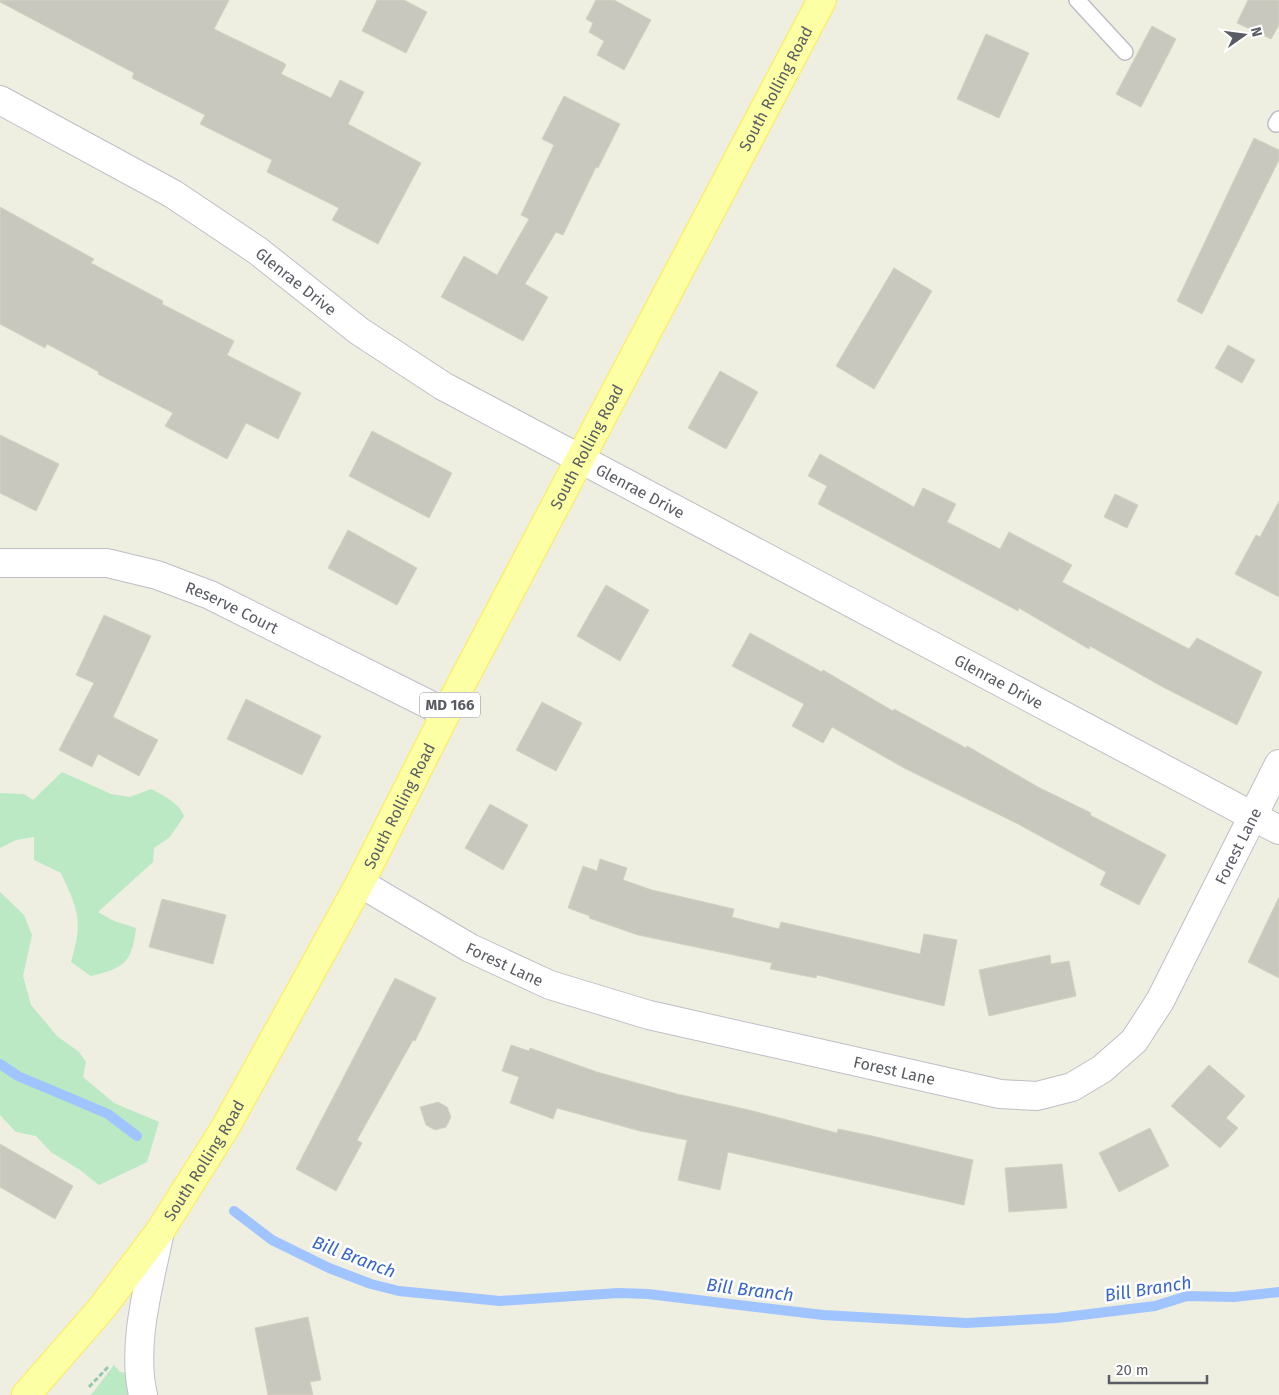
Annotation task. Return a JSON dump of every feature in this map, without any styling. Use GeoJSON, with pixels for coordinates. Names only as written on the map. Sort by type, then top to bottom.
{"type":"FeatureCollection","features":[{"type":"Feature","properties":{"kind":"main road","name":"South Rolling Road"},"geometry":{"type":"LineString","coordinates":[[37,1391],[160,1231],[225,1128],[360,883],[446,713],[822,0]]}},
{"type":"Feature","properties":{"kind":"street","name":"Glenrae Drive"},"geometry":{"type":"LineString","coordinates":[[0,100],[174,194],[258,250],[359,331],[443,386],[1279,830]]}},
{"type":"Feature","properties":{"kind":"street","name":"Reserve Court"},"geometry":{"type":"LineString","coordinates":[[0,563],[108,563],[157,575],[210,595],[446,713]]}},
{"type":"Feature","properties":{"kind":"street","name":"Forest Lane"},"geometry":{"type":"LineString","coordinates":[[360,883],[470,948],[550,985],[659,1018],[1000,1094],[1036,1096],[1072,1087],[1102,1069],[1134,1041],[1160,1001],[1279,764]]}},
{"type":"Feature","properties":{"kind":"street"},"geometry":{"type":"LineString","coordinates":[[144,1395],[140,1361],[142,1319],[160,1231]]}},
{"type":"Feature","properties":{"kind":"lane"},"geometry":{"type":"LineString","coordinates":[[1077,0],[1125,52]]}},
{"type":"Feature","properties":{"kind":"path"},"geometry":{"type":"LineString","coordinates":[[90,1387],[115,1360]]}},
{"type":"Feature","properties":{"kind":"green space"},"geometry":{"type":"Polygon","coordinates":[[[62,772],[111,794],[130,797],[151,789],[174,803],[184,816],[170,837],[154,848],[153,862],[98,912],[114,921],[136,928],[132,949],[125,962],[112,970],[91,976],[71,962],[77,936],[77,917],[72,898],[61,873],[34,860],[34,837],[16,840],[0,848],[0,793],[24,794],[33,800],[62,772]]]}},
{"type":"Feature","properties":{"kind":"green space"},"geometry":{"type":"Polygon","coordinates":[[[0,892],[24,915],[32,935],[23,976],[31,1005],[57,1036],[79,1052],[86,1062],[83,1077],[114,1103],[159,1122],[147,1162],[99,1185],[80,1170],[51,1152],[36,1136],[16,1132],[0,1115],[0,892]]]}},
{"type":"Feature","properties":{"kind":"green space"},"geometry":{"type":"Polygon","coordinates":[[[114,1365],[120,1372],[127,1373],[129,1395],[91,1395],[114,1365]]]}},
{"type":"Feature","properties":{"kind":"building"},"geometry":{"type":"Polygon","coordinates":[[[0,0],[229,0],[214,29],[284,63],[286,65],[281,74],[331,98],[340,80],[364,92],[348,124],[421,163],[378,244],[332,220],[339,208],[267,172],[272,160],[200,124],[205,115],[132,78],[134,73],[0,2],[0,0]]]}},
{"type":"Feature","properties":{"kind":"building"},"geometry":{"type":"Polygon","coordinates":[[[377,0],[404,0],[427,12],[406,53],[362,31],[377,0]]]}},
{"type":"Feature","properties":{"kind":"building"},"geometry":{"type":"Polygon","coordinates":[[[596,0],[614,0],[651,20],[624,70],[597,55],[604,41],[589,32],[593,23],[586,19],[596,0]]]}},
{"type":"Feature","properties":{"kind":"building"},"geometry":{"type":"Polygon","coordinates":[[[1248,0],[1279,0],[1279,25],[1271,39],[1237,23],[1248,0]]]}},
{"type":"Feature","properties":{"kind":"building"},"geometry":{"type":"Polygon","coordinates":[[[1152,26],[1176,39],[1141,107],[1116,94],[1152,26]]]}},
{"type":"Feature","properties":{"kind":"building"},"geometry":{"type":"Polygon","coordinates":[[[986,34],[1029,53],[999,118],[957,99],[986,34]]]}},
{"type":"Feature","properties":{"kind":"building"},"geometry":{"type":"Polygon","coordinates":[[[564,96],[620,124],[598,168],[596,167],[563,235],[556,232],[525,284],[548,297],[523,341],[441,297],[464,256],[497,275],[529,219],[521,215],[554,145],[542,139],[564,96]]]}},
{"type":"Feature","properties":{"kind":"building"},"geometry":{"type":"Polygon","coordinates":[[[1254,138],[1279,150],[1279,160],[1202,314],[1177,301],[1254,138]]]}},
{"type":"Feature","properties":{"kind":"building"},"geometry":{"type":"Polygon","coordinates":[[[0,207],[94,259],[91,263],[163,301],[162,304],[234,341],[227,355],[301,393],[278,439],[246,423],[227,459],[165,426],[173,413],[98,374],[99,372],[47,344],[45,348],[0,324],[0,207]]]}},
{"type":"Feature","properties":{"kind":"building"},"geometry":{"type":"Polygon","coordinates":[[[894,268],[932,291],[874,389],[836,366],[894,268]]]}},
{"type":"Feature","properties":{"kind":"building"},"geometry":{"type":"Polygon","coordinates":[[[1228,345],[1255,360],[1242,383],[1215,368],[1228,345]]]}},
{"type":"Feature","properties":{"kind":"building"},"geometry":{"type":"Polygon","coordinates":[[[720,371],[758,392],[726,449],[688,428],[720,371]]]}},
{"type":"Feature","properties":{"kind":"building"},"geometry":{"type":"Polygon","coordinates":[[[372,431],[452,473],[429,518],[349,476],[372,431]]]}},
{"type":"Feature","properties":{"kind":"building"},"geometry":{"type":"Polygon","coordinates":[[[0,435],[59,464],[36,511],[0,493],[0,435]]]}},
{"type":"Feature","properties":{"kind":"building"},"geometry":{"type":"Polygon","coordinates":[[[820,454],[914,507],[923,488],[956,504],[947,522],[1000,549],[1009,532],[1072,565],[1062,582],[1189,649],[1197,638],[1262,672],[1237,725],[1161,686],[1090,646],[1089,649],[1019,608],[1018,611],[818,504],[827,486],[808,476],[820,454]]]}},
{"type":"Feature","properties":{"kind":"building"},"geometry":{"type":"Polygon","coordinates":[[[1115,494],[1138,505],[1127,528],[1104,517],[1115,494]]]}},
{"type":"Feature","properties":{"kind":"building"},"geometry":{"type":"Polygon","coordinates":[[[1279,501],[1279,597],[1235,574],[1256,535],[1260,537],[1279,501]]]}},
{"type":"Feature","properties":{"kind":"building"},"geometry":{"type":"Polygon","coordinates":[[[348,530],[417,568],[397,605],[328,568],[348,530]]]}},
{"type":"Feature","properties":{"kind":"building"},"geometry":{"type":"Polygon","coordinates":[[[606,585],[649,610],[620,661],[577,636],[606,585]]]}},
{"type":"Feature","properties":{"kind":"building"},"geometry":{"type":"Polygon","coordinates":[[[104,615],[151,636],[113,717],[158,740],[139,776],[98,754],[92,767],[59,750],[94,683],[76,675],[104,615]]]}},
{"type":"Feature","properties":{"kind":"building"},"geometry":{"type":"Polygon","coordinates":[[[750,633],[822,672],[823,670],[893,711],[894,709],[966,748],[967,746],[1038,787],[1091,813],[1090,815],[1166,855],[1139,905],[1100,885],[1106,872],[1018,824],[904,768],[832,727],[823,743],[792,726],[804,704],[732,666],[750,633]]]}},
{"type":"Feature","properties":{"kind":"building"},"geometry":{"type":"Polygon","coordinates":[[[246,699],[321,736],[302,775],[227,739],[246,699]]]}},
{"type":"Feature","properties":{"kind":"building"},"geometry":{"type":"Polygon","coordinates":[[[542,702],[582,723],[556,771],[516,750],[542,702]]]}},
{"type":"Feature","properties":{"kind":"building"},"geometry":{"type":"Polygon","coordinates":[[[490,804],[528,825],[503,870],[465,848],[490,804]]]}},
{"type":"Feature","properties":{"kind":"building"},"geometry":{"type":"Polygon","coordinates":[[[600,859],[627,868],[623,880],[652,890],[734,909],[732,917],[779,929],[781,922],[920,954],[924,934],[957,940],[944,1006],[817,975],[816,978],[770,969],[772,963],[638,935],[589,918],[590,916],[568,908],[583,866],[597,871],[600,859]]]}},
{"type":"Feature","properties":{"kind":"building"},"geometry":{"type":"Polygon","coordinates":[[[1279,897],[1279,978],[1248,962],[1279,897]]]}},
{"type":"Feature","properties":{"kind":"building"},"geometry":{"type":"Polygon","coordinates":[[[162,899],[226,915],[213,964],[149,947],[162,899]]]}},
{"type":"Feature","properties":{"kind":"building"},"geometry":{"type":"Polygon","coordinates":[[[1050,955],[1051,964],[1069,961],[1076,996],[989,1016],[979,970],[1050,955]]]}},
{"type":"Feature","properties":{"kind":"building"},"geometry":{"type":"Polygon","coordinates":[[[395,978],[436,998],[415,1041],[413,1040],[357,1140],[362,1143],[336,1191],[296,1169],[395,978]]]}},
{"type":"Feature","properties":{"kind":"building"},"geometry":{"type":"Polygon","coordinates":[[[511,1045],[529,1051],[530,1048],[597,1072],[677,1094],[749,1110],[837,1133],[838,1129],[973,1160],[964,1205],[728,1152],[720,1190],[678,1180],[687,1140],[640,1131],[557,1108],[553,1119],[510,1103],[519,1077],[502,1071],[511,1045]]]}},
{"type":"Feature","properties":{"kind":"building"},"geometry":{"type":"Polygon","coordinates":[[[1209,1065],[1245,1096],[1226,1118],[1238,1128],[1220,1148],[1171,1106],[1209,1065]]]}},
{"type":"Feature","properties":{"kind":"building"},"geometry":{"type":"Polygon","coordinates":[[[438,1102],[447,1107],[451,1117],[446,1127],[435,1130],[426,1125],[420,1107],[438,1102]]]}},
{"type":"Feature","properties":{"kind":"building"},"geometry":{"type":"Polygon","coordinates":[[[1150,1128],[1169,1166],[1119,1192],[1099,1153],[1150,1128]]]}},
{"type":"Feature","properties":{"kind":"building"},"geometry":{"type":"Polygon","coordinates":[[[0,1144],[73,1186],[55,1219],[0,1187],[0,1144]]]}},
{"type":"Feature","properties":{"kind":"building"},"geometry":{"type":"Polygon","coordinates":[[[1062,1164],[1067,1208],[1009,1212],[1005,1168],[1062,1164]]]}},
{"type":"Feature","properties":{"kind":"building"},"geometry":{"type":"Polygon","coordinates":[[[308,1317],[321,1380],[310,1382],[313,1395],[268,1395],[255,1328],[308,1317]]]}},
{"type":"Feature","properties":{"kind":"waterway","name":"Bill Branch"},"geometry":{"type":"LineString","coordinates":[[0,1064],[18,1076],[108,1114],[137,1136]]}},
{"type":"Feature","properties":{"kind":"waterway","name":"Bill Branch"},"geometry":{"type":"LineString","coordinates":[[234,1211],[272,1240],[329,1268],[371,1284],[399,1291],[500,1301],[618,1293],[648,1294],[823,1315],[966,1323],[1057,1318],[1155,1306],[1187,1296],[1234,1297],[1279,1292]]}}]}
